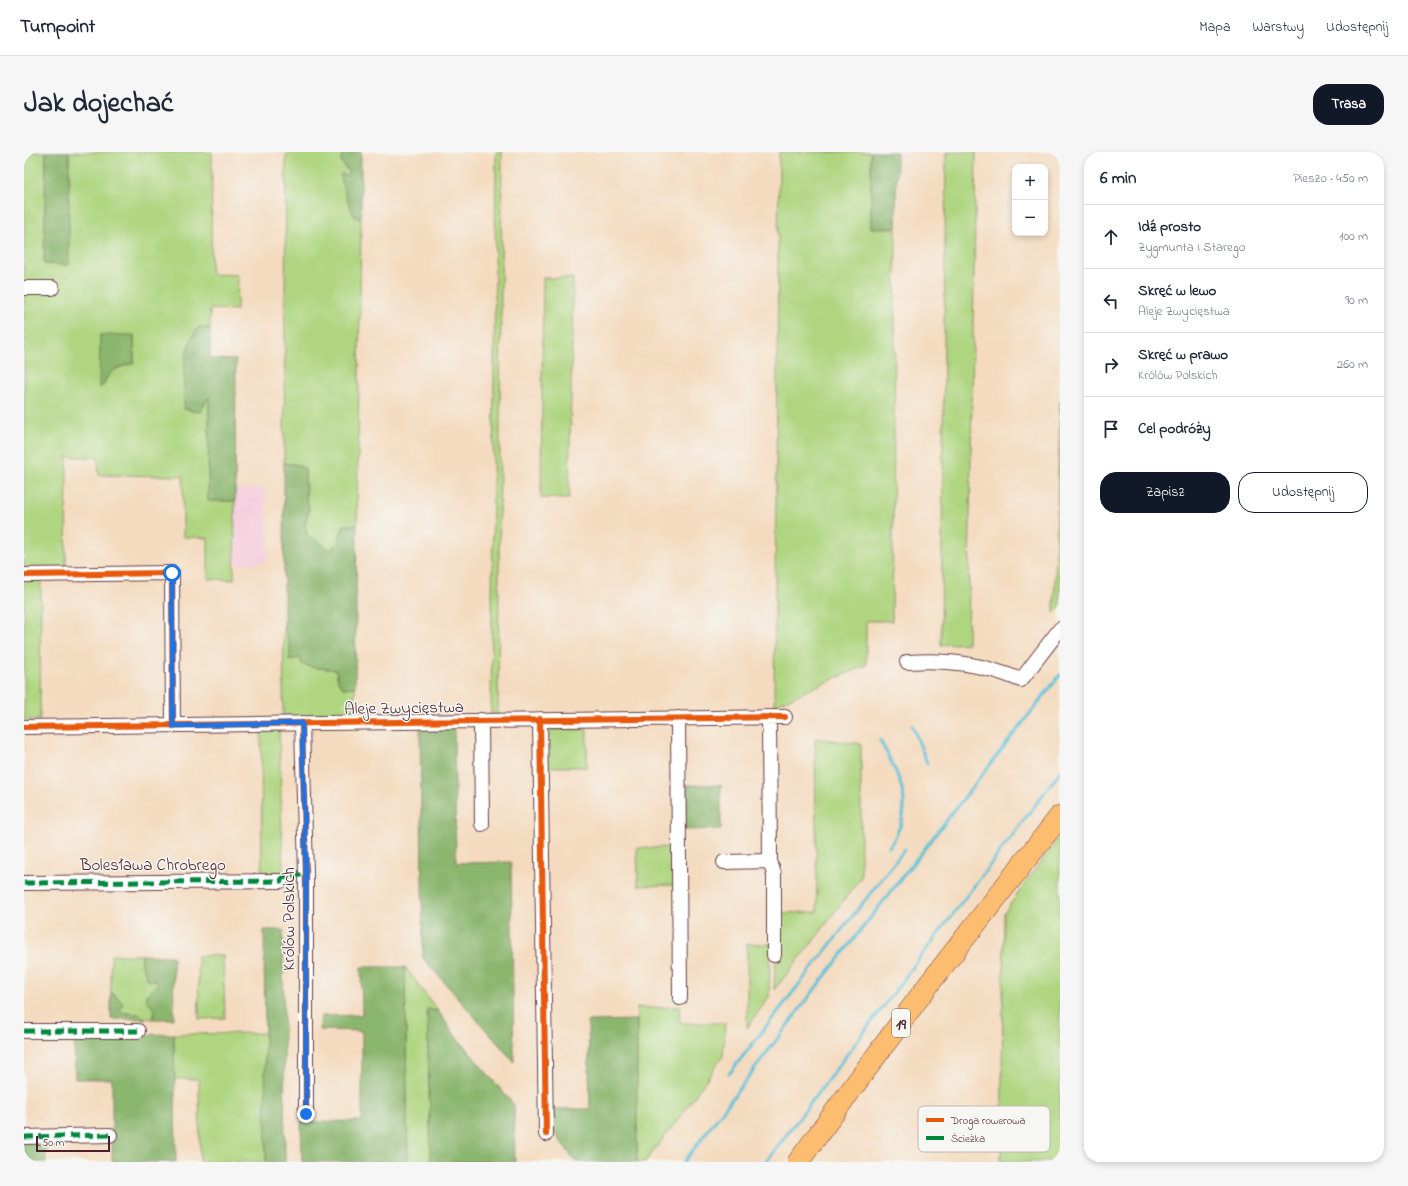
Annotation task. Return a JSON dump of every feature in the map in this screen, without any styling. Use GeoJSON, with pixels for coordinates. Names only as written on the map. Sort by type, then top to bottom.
{"type":"FeatureCollection","features":[{"type":"Feature","properties":{"kind":"highway","name":"19"},"geometry":{"type":"LineString","coordinates":[[798,1162],[929,984],[1060,816]]}},
{"type":"Feature","properties":{"kind":"street"},"geometry":{"type":"LineString","coordinates":[[24,288],[52,288]]}},
{"type":"Feature","properties":{"kind":"street"},"geometry":{"type":"LineString","coordinates":[[24,575],[172,573],[173,726]]}},
{"type":"Feature","properties":{"kind":"street"},"geometry":{"type":"LineString","coordinates":[[907,662],[936,660],[959,662],[987,668],[1021,680],[1060,629]]}},
{"type":"Feature","properties":{"kind":"street"},"geometry":{"type":"LineString","coordinates":[[769,717],[770,861],[774,874],[774,955]]}},
{"type":"Feature","properties":{"kind":"street","name":"Aleje Zwycięstwa"},"geometry":{"type":"LineString","coordinates":[[24,727],[173,726],[540,719],[785,717]]}},
{"type":"Feature","properties":{"kind":"street"},"geometry":{"type":"LineString","coordinates":[[678,718],[680,998]]}},
{"type":"Feature","properties":{"kind":"street"},"geometry":{"type":"LineString","coordinates":[[540,719],[546,1134]]}},
{"type":"Feature","properties":{"kind":"street"},"geometry":{"type":"LineString","coordinates":[[481,720],[482,824]]}},
{"type":"Feature","properties":{"kind":"street","name":"Królów Polskich"},"geometry":{"type":"LineString","coordinates":[[302,723],[306,874],[306,1114]]}},
{"type":"Feature","properties":{"kind":"street"},"geometry":{"type":"LineString","coordinates":[[724,862],[770,861]]}},
{"type":"Feature","properties":{"kind":"street","name":"Bolesława Chrobrego"},"geometry":{"type":"LineString","coordinates":[[24,883],[282,881]]}},
{"type":"Feature","properties":{"kind":"street"},"geometry":{"type":"LineString","coordinates":[[24,1031],[138,1031]]}},
{"type":"Feature","properties":{"kind":"street"},"geometry":{"type":"LineString","coordinates":[[24,1137],[110,1135]]}},
{"type":"Feature","properties":{"kind":"shaded area"},"geometry":{"type":"Polygon","coordinates":[[[265,488],[269,556],[262,563],[234,564],[235,489],[265,488]]]}},
{"type":"Feature","properties":{"kind":"green space"},"geometry":{"type":"Polygon","coordinates":[[[24,152],[46,152],[44,264],[68,265],[69,152],[212,152],[211,274],[238,275],[237,310],[210,309],[210,328],[199,327],[185,409],[195,412],[204,405],[209,397],[208,501],[235,501],[234,580],[208,579],[208,538],[183,537],[183,476],[99,475],[98,457],[67,457],[66,567],[24,569],[24,152]],[[134,335],[107,375],[113,370],[134,363],[134,335]]]}},
{"type":"Feature","properties":{"kind":"green space"},"geometry":{"type":"Polygon","coordinates":[[[46,152],[69,152],[69,265],[44,264],[46,152]]]}},
{"type":"Feature","properties":{"kind":"green space"},"geometry":{"type":"Polygon","coordinates":[[[293,152],[312,154],[313,152],[342,152],[341,161],[349,173],[346,178],[345,191],[349,205],[357,217],[361,220],[357,525],[344,525],[338,542],[331,550],[307,535],[305,525],[309,509],[306,497],[305,469],[299,465],[284,463],[286,155],[293,152]]]}},
{"type":"Feature","properties":{"kind":"green space"},"geometry":{"type":"Polygon","coordinates":[[[342,152],[361,152],[361,220],[353,214],[344,189],[341,174],[347,175],[349,172],[341,161],[342,152]]]}},
{"type":"Feature","properties":{"kind":"green space"},"geometry":{"type":"Polygon","coordinates":[[[496,152],[502,152],[498,714],[491,715],[496,152]]]}},
{"type":"Feature","properties":{"kind":"green space"},"geometry":{"type":"Polygon","coordinates":[[[779,152],[871,152],[871,227],[896,228],[892,621],[866,621],[866,665],[774,705],[779,152]]]}},
{"type":"Feature","properties":{"kind":"green space"},"geometry":{"type":"Polygon","coordinates":[[[871,152],[897,152],[896,228],[871,228],[871,152]]]}},
{"type":"Feature","properties":{"kind":"green space"},"geometry":{"type":"Polygon","coordinates":[[[946,152],[976,152],[968,643],[941,645],[946,152]]]}},
{"type":"Feature","properties":{"kind":"green space"},"geometry":{"type":"Polygon","coordinates":[[[543,278],[573,278],[569,499],[541,498],[543,278]]]}},
{"type":"Feature","properties":{"kind":"green space"},"geometry":{"type":"Polygon","coordinates":[[[199,327],[210,328],[210,359],[236,360],[235,501],[208,501],[209,397],[200,412],[184,409],[184,366],[188,346],[199,327]]]}},
{"type":"Feature","properties":{"kind":"green space"},"geometry":{"type":"Polygon","coordinates":[[[100,335],[134,335],[134,363],[112,372],[106,379],[104,385],[99,388],[100,335]]]}},
{"type":"Feature","properties":{"kind":"green space"},"geometry":{"type":"Polygon","coordinates":[[[1060,401],[1060,608],[1054,613],[1060,401]]]}},
{"type":"Feature","properties":{"kind":"green space"},"geometry":{"type":"Polygon","coordinates":[[[284,463],[299,465],[305,469],[306,497],[309,509],[305,525],[307,535],[331,550],[338,542],[344,525],[357,525],[355,687],[343,688],[338,681],[336,670],[311,667],[302,664],[300,658],[289,660],[289,644],[284,621],[284,463]]]}},
{"type":"Feature","properties":{"kind":"green space"},"geometry":{"type":"Polygon","coordinates":[[[41,579],[40,720],[24,720],[24,580],[41,579]]]}},
{"type":"Feature","properties":{"kind":"green space"},"geometry":{"type":"Polygon","coordinates":[[[284,622],[291,650],[311,667],[336,670],[338,681],[343,688],[355,687],[354,717],[283,719],[284,622]]]}},
{"type":"Feature","properties":{"kind":"green space"},"geometry":{"type":"Polygon","coordinates":[[[420,725],[454,725],[456,863],[511,862],[514,1062],[423,958],[420,725]]]}},
{"type":"Feature","properties":{"kind":"green space"},"geometry":{"type":"Polygon","coordinates":[[[279,728],[283,873],[262,873],[261,730],[279,728]]]}},
{"type":"Feature","properties":{"kind":"green space"},"geometry":{"type":"Polygon","coordinates":[[[587,729],[587,767],[545,767],[544,730],[587,729]]]}},
{"type":"Feature","properties":{"kind":"green space"},"geometry":{"type":"Polygon","coordinates":[[[815,738],[861,744],[861,877],[818,935],[774,990],[778,913],[817,912],[815,738]]]}},
{"type":"Feature","properties":{"kind":"green space"},"geometry":{"type":"Polygon","coordinates":[[[683,785],[721,785],[721,829],[683,830],[683,785]]]}},
{"type":"Feature","properties":{"kind":"green space"},"geometry":{"type":"Polygon","coordinates":[[[1060,835],[1060,1162],[1001,1162],[1001,1152],[1050,1152],[1050,1106],[1002,1106],[1004,913],[1060,835]]]}},
{"type":"Feature","properties":{"kind":"green space"},"geometry":{"type":"Polygon","coordinates":[[[675,847],[676,885],[638,886],[637,848],[675,847]]]}},
{"type":"Feature","properties":{"kind":"green space"},"geometry":{"type":"Polygon","coordinates":[[[264,930],[283,930],[285,1162],[266,1162],[264,930]]]}},
{"type":"Feature","properties":{"kind":"green space"},"geometry":{"type":"Polygon","coordinates":[[[747,944],[771,944],[769,997],[747,1028],[747,944]]]}},
{"type":"Feature","properties":{"kind":"green space"},"geometry":{"type":"Polygon","coordinates":[[[111,955],[142,955],[141,963],[148,980],[155,980],[158,983],[146,995],[155,1010],[153,1019],[124,1013],[120,1009],[118,998],[111,992],[111,955]]]}},
{"type":"Feature","properties":{"kind":"green space"},"geometry":{"type":"Polygon","coordinates":[[[142,955],[173,956],[174,1019],[153,1019],[155,1010],[147,1001],[146,995],[158,983],[155,980],[148,980],[141,963],[142,955]]]}},
{"type":"Feature","properties":{"kind":"green space"},"geometry":{"type":"Polygon","coordinates":[[[223,955],[225,1018],[199,1019],[198,956],[223,955]]]}},
{"type":"Feature","properties":{"kind":"green space"},"geometry":{"type":"Polygon","coordinates":[[[361,967],[405,967],[408,1162],[302,1162],[301,1122],[362,1121],[362,1031],[320,1030],[321,1016],[362,1015],[361,967]]]}},
{"type":"Feature","properties":{"kind":"green space"},"geometry":{"type":"Polygon","coordinates":[[[405,967],[438,1011],[427,1009],[431,1162],[408,1162],[405,967]]]}},
{"type":"Feature","properties":{"kind":"green space"},"geometry":{"type":"Polygon","coordinates":[[[111,992],[123,1003],[120,1009],[124,1013],[138,1014],[146,1019],[111,1019],[111,992]]]}},
{"type":"Feature","properties":{"kind":"green space"},"geometry":{"type":"Polygon","coordinates":[[[679,1007],[680,1023],[725,1023],[723,1056],[680,1117],[645,1162],[637,1162],[637,1008],[679,1007]]]}},
{"type":"Feature","properties":{"kind":"green space"},"geometry":{"type":"Polygon","coordinates":[[[427,1009],[438,1011],[454,1034],[514,1105],[515,1162],[431,1162],[427,1009]]]}},
{"type":"Feature","properties":{"kind":"green space"},"geometry":{"type":"Polygon","coordinates":[[[637,1020],[637,1162],[576,1162],[549,1125],[549,1109],[590,1109],[588,1021],[637,1020]]]}},
{"type":"Feature","properties":{"kind":"green space"},"geometry":{"type":"Polygon","coordinates":[[[265,1033],[266,1162],[200,1162],[199,1079],[174,1079],[174,1034],[265,1033]]]}},
{"type":"Feature","properties":{"kind":"green space"},"geometry":{"type":"Polygon","coordinates":[[[174,1034],[176,1162],[112,1162],[112,1079],[75,1079],[74,1036],[174,1034]]]}},
{"type":"Feature","properties":{"kind":"green space"},"geometry":{"type":"Polygon","coordinates":[[[24,1142],[46,1142],[46,1162],[24,1162],[24,1142]]]}},
{"type":"Feature","properties":{"kind":"waterway"},"geometry":{"type":"LineString","coordinates":[[684,1162],[818,985],[1060,675]]}},
{"type":"Feature","properties":{"kind":"waterway"},"geometry":{"type":"LineString","coordinates":[[912,725],[927,763]]}},
{"type":"Feature","properties":{"kind":"waterway"},"geometry":{"type":"LineString","coordinates":[[880,740],[894,767],[903,793],[903,818],[898,832],[889,847]]}},
{"type":"Feature","properties":{"kind":"waterway"},"geometry":{"type":"LineString","coordinates":[[766,1162],[1060,772]]}},
{"type":"Feature","properties":{"kind":"waterway"},"geometry":{"type":"LineString","coordinates":[[729,1074],[905,849]]}},
{"type":"Feature","properties":{"kind":"marked path"},"geometry":{"type":"LineString","coordinates":[[24,883],[281,881],[282,878],[306,874]]}},
{"type":"Feature","properties":{"kind":"marked path"},"geometry":{"type":"LineString","coordinates":[[24,1031],[138,1031]]}},
{"type":"Feature","properties":{"kind":"marked path"},"geometry":{"type":"LineString","coordinates":[[24,1137],[110,1135]]}},
{"type":"Feature","properties":{"kind":"cycle path"},"geometry":{"type":"LineString","coordinates":[[24,575],[172,573],[173,726]]}},
{"type":"Feature","properties":{"kind":"cycle path"},"geometry":{"type":"LineString","coordinates":[[24,727],[785,717]]}},
{"type":"Feature","properties":{"kind":"cycle path"},"geometry":{"type":"LineString","coordinates":[[540,719],[546,1134]]}},
{"type":"Feature","properties":{"kind":"cycle path"},"geometry":{"type":"LineString","coordinates":[[302,723],[306,874],[306,1114]]}},
{"type":"Feature","properties":{"kind":"route"},"geometry":{"type":"LineString","coordinates":[[172,573],[173,726],[302,723],[306,874],[306,1114]]}}]}
